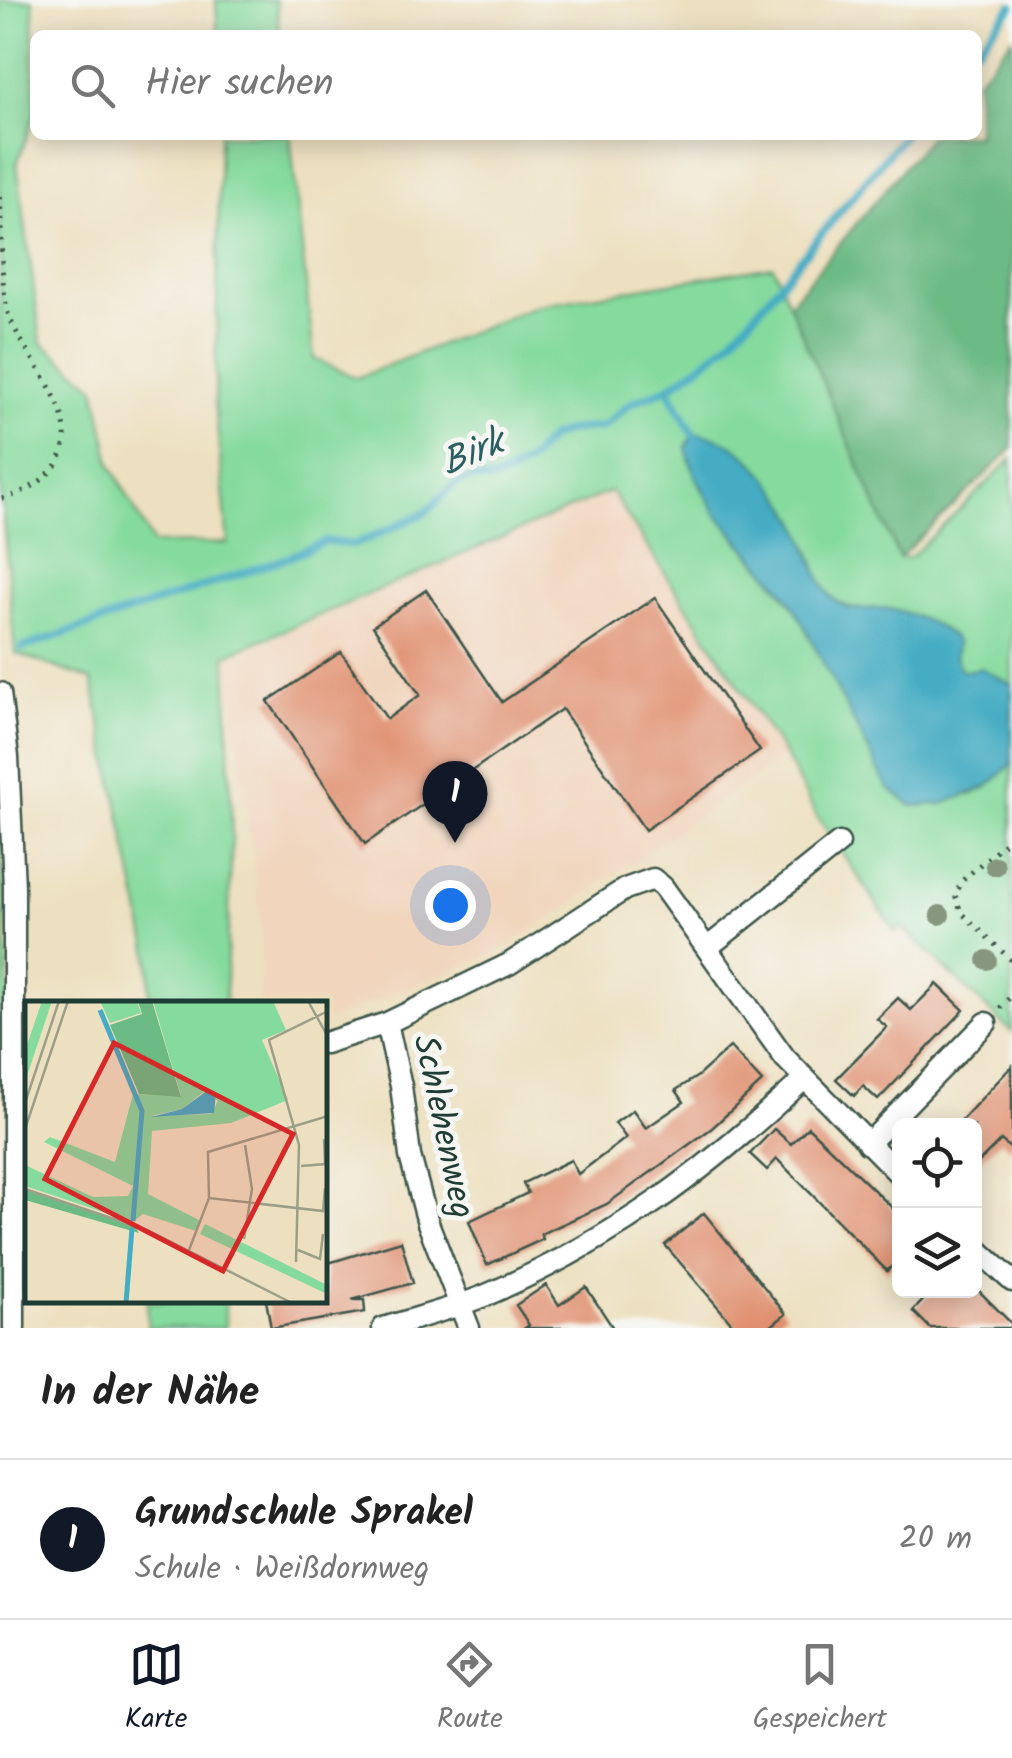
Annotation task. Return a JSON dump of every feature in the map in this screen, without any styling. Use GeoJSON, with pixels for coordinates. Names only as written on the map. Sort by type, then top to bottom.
{"type":"FeatureCollection","features":[{"type":"Feature","properties":{"kind":"street"},"geometry":{"type":"LineString","coordinates":[[0,692],[11,805],[22,1064],[14,1328]]}},
{"type":"Feature","properties":{"kind":"street"},"geometry":{"type":"LineString","coordinates":[[707,948],[839,843]]}},
{"type":"Feature","properties":{"kind":"street"},"geometry":{"type":"LineString","coordinates":[[387,1023],[509,964],[625,889],[653,879],[664,886],[749,1010],[804,1079],[892,1167]]}},
{"type":"Feature","properties":{"kind":"street"},"geometry":{"type":"LineString","coordinates":[[868,1144],[986,1022]]}},
{"type":"Feature","properties":{"kind":"street","name":"Schlehenweg"},"geometry":{"type":"LineString","coordinates":[[328,1042],[387,1023],[401,1086],[410,1156],[423,1206],[469,1328]]}},
{"type":"Feature","properties":{"kind":"street"},"geometry":{"type":"LineString","coordinates":[[382,1328],[458,1305],[571,1254],[660,1201],[743,1136],[804,1079]]}},
{"type":"Feature","properties":{"kind":"street"},"geometry":{"type":"LineString","coordinates":[[982,1253],[1012,1280]]}},
{"type":"Feature","properties":{"kind":"path"},"geometry":{"type":"LineString","coordinates":[[0,197],[6,303],[13,326],[59,406],[66,438],[58,462],[45,477],[0,499]]}},
{"type":"Feature","properties":{"kind":"path"},"geometry":{"type":"LineString","coordinates":[[1012,836],[962,880],[955,894],[961,912],[1012,960]]}},
{"type":"Feature","properties":{"kind":"shaded area"},"geometry":{"type":"Polygon","coordinates":[[[610,492],[785,756],[532,931],[488,956],[328,1020],[328,1001],[260,1001],[262,931],[227,659],[610,492]]]}},
{"type":"Feature","properties":{"kind":"green space"},"geometry":{"type":"Polygon","coordinates":[[[0,0],[33,0],[30,127],[17,164],[41,342],[95,387],[111,464],[153,544],[228,543],[215,404],[220,140],[291,140],[314,359],[357,378],[538,305],[773,266],[899,558],[911,557],[1012,459],[1012,685],[981,668],[960,669],[955,656],[957,643],[926,622],[890,609],[854,608],[840,603],[824,587],[792,515],[760,471],[717,438],[686,447],[705,494],[719,515],[798,614],[888,788],[971,795],[987,787],[1012,764],[1012,1032],[901,926],[895,931],[817,816],[785,756],[611,491],[226,655],[232,837],[225,1001],[150,1001],[149,954],[92,680],[15,653],[0,482],[0,0]]]}},
{"type":"Feature","properties":{"kind":"green space"},"geometry":{"type":"Polygon","coordinates":[[[216,0],[276,0],[279,30],[218,30],[216,0]]]}},
{"type":"Feature","properties":{"kind":"green space"},"geometry":{"type":"Polygon","coordinates":[[[1012,38],[1012,449],[899,558],[789,304],[927,140],[982,140],[982,74],[1012,38]]]}},
{"type":"Feature","properties":{"kind":"green space"},"geometry":{"type":"Polygon","coordinates":[[[0,764],[9,1018],[0,1034],[0,764]]]}},
{"type":"Feature","properties":{"kind":"green space"},"geometry":{"type":"Polygon","coordinates":[[[0,1198],[8,1219],[4,1328],[0,1328],[0,1198]]]}},
{"type":"Feature","properties":{"kind":"green space"},"geometry":{"type":"Polygon","coordinates":[[[147,1303],[225,1303],[225,1328],[148,1328],[147,1303]]]}},
{"type":"Feature","properties":{"kind":"water"},"geometry":{"type":"Polygon","coordinates":[[[693,434],[725,442],[767,477],[796,519],[818,574],[834,600],[849,608],[889,609],[927,621],[957,643],[955,656],[960,669],[981,668],[1012,685],[1012,764],[987,787],[942,804],[912,806],[888,788],[783,590],[715,512],[694,473],[686,447],[693,434]]]}},
{"type":"Feature","properties":{"kind":"building"},"geometry":{"type":"Polygon","coordinates":[[[426,590],[502,702],[655,598],[760,751],[645,830],[562,709],[365,844],[268,701],[341,652],[387,719],[420,695],[373,626],[426,590]]]}},
{"type":"Feature","properties":{"kind":"building"},"geometry":{"type":"Polygon","coordinates":[[[937,984],[964,1010],[878,1100],[863,1086],[854,1096],[836,1079],[887,1027],[877,1019],[898,998],[911,1010],[937,984]]]}},
{"type":"Feature","properties":{"kind":"building"},"geometry":{"type":"Polygon","coordinates":[[[730,1047],[762,1082],[712,1128],[607,1204],[541,1234],[543,1239],[487,1265],[469,1221],[528,1193],[523,1183],[571,1160],[578,1174],[626,1138],[615,1123],[633,1110],[646,1128],[684,1102],[676,1090],[730,1047]]]}},
{"type":"Feature","properties":{"kind":"building"},"geometry":{"type":"Polygon","coordinates":[[[1012,1066],[1012,1150],[1001,1140],[982,1159],[982,1118],[963,1118],[1012,1066]]]}},
{"type":"Feature","properties":{"kind":"building"},"geometry":{"type":"Polygon","coordinates":[[[808,1127],[892,1207],[892,1266],[887,1271],[777,1159],[767,1170],[750,1154],[774,1129],[791,1144],[808,1127]]]}},
{"type":"Feature","properties":{"kind":"building"},"geometry":{"type":"Polygon","coordinates":[[[704,1213],[786,1314],[769,1328],[736,1328],[665,1245],[704,1213]]]}},
{"type":"Feature","properties":{"kind":"building"},"geometry":{"type":"Polygon","coordinates":[[[401,1241],[413,1283],[352,1300],[364,1300],[365,1312],[271,1328],[267,1303],[328,1303],[328,1263],[401,1241]]]}},
{"type":"Feature","properties":{"kind":"building"},"geometry":{"type":"Polygon","coordinates":[[[546,1285],[559,1305],[586,1287],[613,1328],[525,1328],[529,1325],[516,1305],[546,1285]]]}},
{"type":"Feature","properties":{"kind":"building"},"geometry":{"type":"Polygon","coordinates":[[[982,1294],[1012,1328],[930,1328],[913,1311],[925,1298],[982,1298],[982,1294]]]}},
{"type":"Feature","properties":{"kind":"waterway","name":"Birk"},"geometry":{"type":"LineString","coordinates":[[982,42],[1012,6]]}},
{"type":"Feature","properties":{"kind":"waterway","name":"Birk"},"geometry":{"type":"LineString","coordinates":[[22,648],[290,557],[326,541],[354,545],[425,513],[456,483],[471,478],[493,480],[509,473],[530,460],[550,438],[567,431],[603,427],[631,403],[668,388],[727,344],[900,140]]}},
{"type":"Feature","properties":{"kind":"waterway"},"geometry":{"type":"LineString","coordinates":[[668,388],[693,434]]}},
{"type":"Feature","properties":{"kind":"place","name":"Grundschule Sprakel"},"geometry":{"type":"Point","coordinates":[455,843]}}]}
